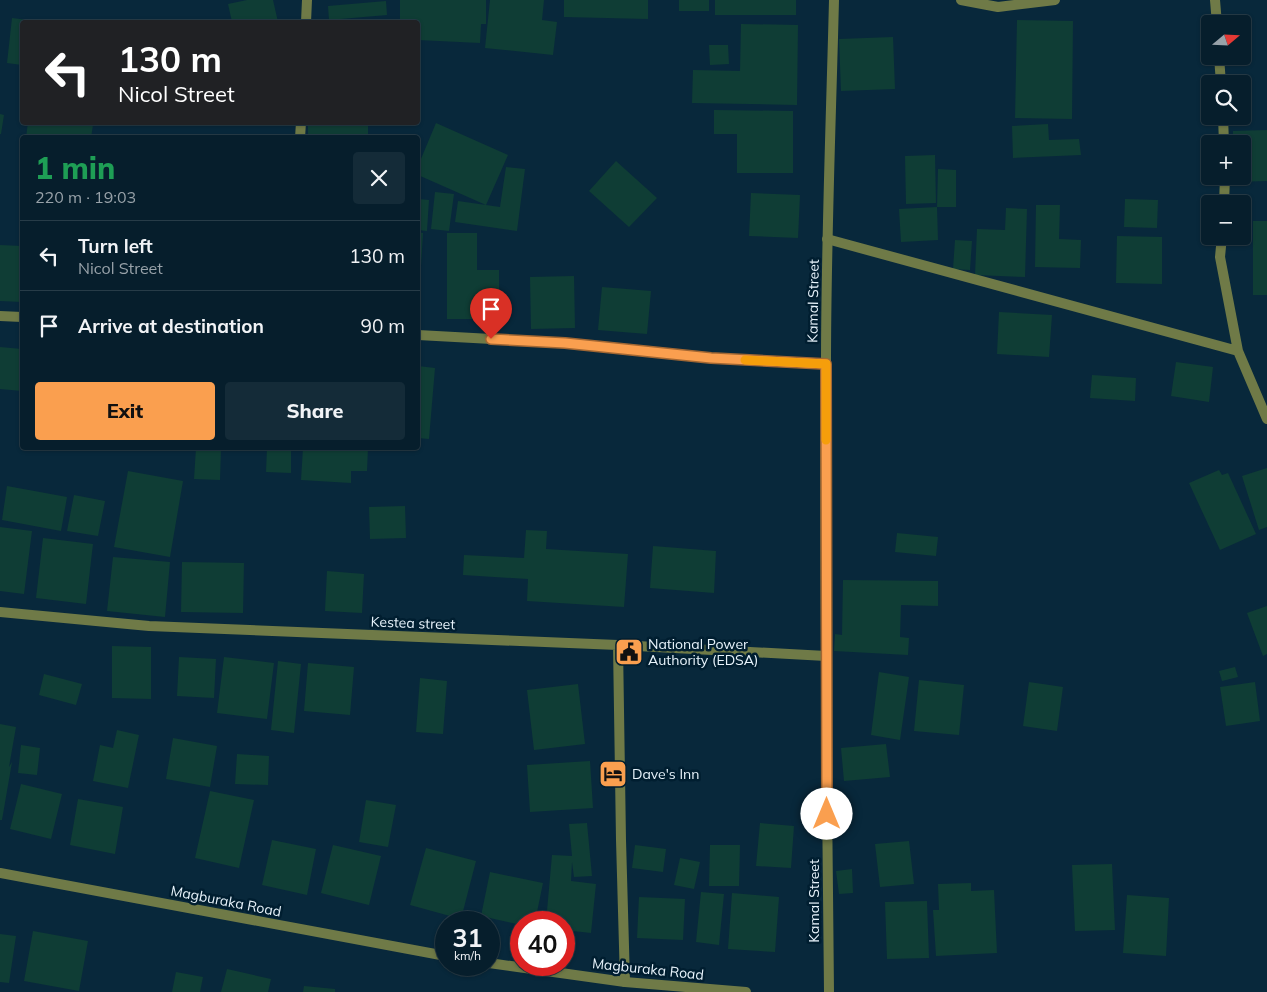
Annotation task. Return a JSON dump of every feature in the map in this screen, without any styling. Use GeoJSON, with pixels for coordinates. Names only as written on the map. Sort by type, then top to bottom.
{"type":"FeatureCollection","features":[{"type":"Feature","properties":{"kind":"street"},"geometry":{"type":"LineString","coordinates":[[306,20],[307,0]]}},
{"type":"Feature","properties":{"kind":"street","name":"Kamal Street"},"geometry":{"type":"LineString","coordinates":[[829,992],[826,364],[827,239],[834,0]]}},
{"type":"Feature","properties":{"kind":"street"},"geometry":{"type":"LineString","coordinates":[[961,0],[998,7],[1055,0]]}},
{"type":"Feature","properties":{"kind":"street"},"geometry":{"type":"LineString","coordinates":[[1215,0],[1216,15]]}},
{"type":"Feature","properties":{"kind":"street"},"geometry":{"type":"LineString","coordinates":[[827,239],[1238,351]]}},
{"type":"Feature","properties":{"kind":"street"},"geometry":{"type":"LineString","coordinates":[[1221,245],[1220,257],[1238,351],[1267,419]]}},
{"type":"Feature","properties":{"kind":"street"},"geometry":{"type":"LineString","coordinates":[[0,316],[20,318]]}},
{"type":"Feature","properties":{"kind":"street"},"geometry":{"type":"LineString","coordinates":[[420,335],[565,343],[711,358],[826,364]]}},
{"type":"Feature","properties":{"kind":"street","name":"Kestea street"},"geometry":{"type":"LineString","coordinates":[[0,612],[149,626],[618,645],[826,656]]}},
{"type":"Feature","properties":{"kind":"street"},"geometry":{"type":"LineString","coordinates":[[618,645],[625,982]]}},
{"type":"Feature","properties":{"kind":"street","name":"Magburaka Road"},"geometry":{"type":"LineString","coordinates":[[0,873],[435,954]]}},
{"type":"Feature","properties":{"kind":"street","name":"Magburaka Road"},"geometry":{"type":"LineString","coordinates":[[500,965],[625,982],[746,992]]}},
{"type":"Feature","properties":{"kind":"building"},"geometry":{"type":"Polygon","coordinates":[[[247,0],[273,0],[278,20],[232,20],[228,4],[247,0]]]}},
{"type":"Feature","properties":{"kind":"building"},"geometry":{"type":"Polygon","coordinates":[[[400,0],[486,0],[486,24],[481,24],[480,43],[420,40],[420,20],[400,20],[400,0]]]}},
{"type":"Feature","properties":{"kind":"building"},"geometry":{"type":"Polygon","coordinates":[[[490,0],[544,0],[542,20],[557,22],[553,55],[485,48],[490,0]]]}},
{"type":"Feature","properties":{"kind":"building"},"geometry":{"type":"Polygon","coordinates":[[[564,0],[648,0],[648,19],[564,17],[564,0]]]}},
{"type":"Feature","properties":{"kind":"building"},"geometry":{"type":"Polygon","coordinates":[[[679,0],[709,0],[709,11],[679,11],[679,0]]]}},
{"type":"Feature","properties":{"kind":"building"},"geometry":{"type":"Polygon","coordinates":[[[715,0],[796,0],[796,15],[715,15],[715,0]]]}},
{"type":"Feature","properties":{"kind":"building"},"geometry":{"type":"Polygon","coordinates":[[[386,1],[387,15],[329,20],[328,6],[386,1]]]}},
{"type":"Feature","properties":{"kind":"building"},"geometry":{"type":"Polygon","coordinates":[[[12,18],[28,20],[20,20],[20,65],[7,63],[12,18]]]}},
{"type":"Feature","properties":{"kind":"building"},"geometry":{"type":"Polygon","coordinates":[[[1017,20],[1073,21],[1072,119],[1015,118],[1017,20]]]}},
{"type":"Feature","properties":{"kind":"building"},"geometry":{"type":"Polygon","coordinates":[[[741,24],[798,25],[797,105],[692,103],[693,70],[740,71],[741,24]]]}},
{"type":"Feature","properties":{"kind":"building"},"geometry":{"type":"Polygon","coordinates":[[[893,37],[895,89],[841,91],[839,39],[893,37]]]}},
{"type":"Feature","properties":{"kind":"building"},"geometry":{"type":"Polygon","coordinates":[[[709,45],[728,45],[729,64],[710,65],[709,45]]]}},
{"type":"Feature","properties":{"kind":"building"},"geometry":{"type":"Polygon","coordinates":[[[714,110],[793,111],[793,173],[737,173],[737,134],[714,134],[714,110]]]}},
{"type":"Feature","properties":{"kind":"building"},"geometry":{"type":"Polygon","coordinates":[[[0,114],[4,115],[1,134],[0,134],[0,114]]]}},
{"type":"Feature","properties":{"kind":"building"},"geometry":{"type":"Polygon","coordinates":[[[436,123],[508,155],[486,205],[420,176],[420,161],[436,123]]]}},
{"type":"Feature","properties":{"kind":"building"},"geometry":{"type":"Polygon","coordinates":[[[1048,124],[1049,140],[1079,139],[1081,155],[1013,158],[1012,126],[1048,124]]]}},
{"type":"Feature","properties":{"kind":"building"},"geometry":{"type":"Polygon","coordinates":[[[28,125],[93,125],[91,135],[26,135],[28,125]]]}},
{"type":"Feature","properties":{"kind":"building"},"geometry":{"type":"Polygon","coordinates":[[[308,125],[368,125],[368,135],[308,135],[308,125]]]}},
{"type":"Feature","properties":{"kind":"building"},"geometry":{"type":"Polygon","coordinates":[[[1267,130],[1267,181],[1251,181],[1251,135],[1233,135],[1233,131],[1267,130]]]}},
{"type":"Feature","properties":{"kind":"building"},"geometry":{"type":"Polygon","coordinates":[[[398,134],[398,135],[371,135],[398,134]]]}},
{"type":"Feature","properties":{"kind":"building"},"geometry":{"type":"Polygon","coordinates":[[[935,155],[936,203],[906,204],[905,156],[935,155]]]}},
{"type":"Feature","properties":{"kind":"building"},"geometry":{"type":"Polygon","coordinates":[[[616,161],[657,198],[629,227],[589,191],[616,161]]]}},
{"type":"Feature","properties":{"kind":"building"},"geometry":{"type":"Polygon","coordinates":[[[506,167],[525,169],[517,231],[455,222],[458,201],[500,207],[506,167]]]}},
{"type":"Feature","properties":{"kind":"building"},"geometry":{"type":"Polygon","coordinates":[[[938,169],[956,170],[956,207],[937,207],[938,169]]]}},
{"type":"Feature","properties":{"kind":"building"},"geometry":{"type":"Polygon","coordinates":[[[435,192],[454,194],[449,231],[431,229],[435,192]]]}},
{"type":"Feature","properties":{"kind":"building"},"geometry":{"type":"Polygon","coordinates":[[[751,193],[800,195],[798,238],[749,236],[751,193]]]}},
{"type":"Feature","properties":{"kind":"building"},"geometry":{"type":"Polygon","coordinates":[[[420,199],[429,200],[427,231],[420,230],[420,199]]]}},
{"type":"Feature","properties":{"kind":"building"},"geometry":{"type":"Polygon","coordinates":[[[1125,199],[1158,200],[1157,228],[1124,227],[1125,199]]]}},
{"type":"Feature","properties":{"kind":"building"},"geometry":{"type":"Polygon","coordinates":[[[1036,205],[1060,205],[1059,239],[1081,240],[1080,268],[1035,267],[1036,205]]]}},
{"type":"Feature","properties":{"kind":"building"},"geometry":{"type":"Polygon","coordinates":[[[937,207],[938,240],[901,242],[899,209],[937,207]]]}},
{"type":"Feature","properties":{"kind":"building"},"geometry":{"type":"Polygon","coordinates":[[[1006,208],[1027,209],[1025,277],[975,275],[977,229],[1005,230],[1006,208]]]}},
{"type":"Feature","properties":{"kind":"building"},"geometry":{"type":"Polygon","coordinates":[[[1253,221],[1267,221],[1267,295],[1253,295],[1253,221]]]}},
{"type":"Feature","properties":{"kind":"building"},"geometry":{"type":"Polygon","coordinates":[[[420,232],[423,233],[420,266],[420,232]]]}},
{"type":"Feature","properties":{"kind":"building"},"geometry":{"type":"Polygon","coordinates":[[[447,233],[477,233],[477,270],[499,270],[499,319],[447,319],[447,233]]]}},
{"type":"Feature","properties":{"kind":"building"},"geometry":{"type":"Polygon","coordinates":[[[1117,236],[1162,237],[1162,284],[1116,283],[1117,236]]]}},
{"type":"Feature","properties":{"kind":"building"},"geometry":{"type":"Polygon","coordinates":[[[955,240],[972,241],[970,270],[953,269],[955,240]]]}},
{"type":"Feature","properties":{"kind":"building"},"geometry":{"type":"Polygon","coordinates":[[[0,245],[20,246],[20,302],[0,301],[0,245]]]}},
{"type":"Feature","properties":{"kind":"building"},"geometry":{"type":"Polygon","coordinates":[[[574,276],[575,328],[531,329],[530,277],[574,276]]]}},
{"type":"Feature","properties":{"kind":"building"},"geometry":{"type":"Polygon","coordinates":[[[602,287],[651,291],[647,334],[598,330],[602,287]]]}},
{"type":"Feature","properties":{"kind":"building"},"geometry":{"type":"Polygon","coordinates":[[[999,312],[1052,315],[1049,357],[997,354],[999,312]]]}},
{"type":"Feature","properties":{"kind":"building"},"geometry":{"type":"Polygon","coordinates":[[[0,347],[20,349],[20,391],[0,389],[0,347]]]}},
{"type":"Feature","properties":{"kind":"building"},"geometry":{"type":"Polygon","coordinates":[[[1176,362],[1213,367],[1209,402],[1171,396],[1176,362]]]}},
{"type":"Feature","properties":{"kind":"building"},"geometry":{"type":"Polygon","coordinates":[[[420,366],[435,368],[429,439],[420,438],[420,366]]]}},
{"type":"Feature","properties":{"kind":"building"},"geometry":{"type":"Polygon","coordinates":[[[1092,375],[1136,378],[1135,401],[1090,398],[1092,375]]]}},
{"type":"Feature","properties":{"kind":"building"},"geometry":{"type":"Polygon","coordinates":[[[196,450],[221,450],[220,480],[194,479],[196,450]]]}},
{"type":"Feature","properties":{"kind":"building"},"geometry":{"type":"Polygon","coordinates":[[[267,450],[291,450],[291,473],[266,472],[267,450]]]}},
{"type":"Feature","properties":{"kind":"building"},"geometry":{"type":"Polygon","coordinates":[[[303,450],[368,450],[367,471],[351,471],[351,483],[301,480],[303,450]]]}},
{"type":"Feature","properties":{"kind":"building"},"geometry":{"type":"Polygon","coordinates":[[[1267,468],[1267,527],[1259,530],[1242,476],[1267,468]]]}},
{"type":"Feature","properties":{"kind":"building"},"geometry":{"type":"Polygon","coordinates":[[[1219,470],[1222,475],[1228,473],[1256,534],[1220,550],[1189,483],[1219,470]]]}},
{"type":"Feature","properties":{"kind":"building"},"geometry":{"type":"Polygon","coordinates":[[[128,471],[183,481],[170,557],[114,547],[128,471]]]}},
{"type":"Feature","properties":{"kind":"building"},"geometry":{"type":"Polygon","coordinates":[[[7,486],[67,497],[61,531],[2,520],[7,486]]]}},
{"type":"Feature","properties":{"kind":"building"},"geometry":{"type":"Polygon","coordinates":[[[74,495],[105,501],[98,536],[67,531],[74,495]]]}},
{"type":"Feature","properties":{"kind":"building"},"geometry":{"type":"Polygon","coordinates":[[[405,506],[406,538],[370,539],[369,507],[405,506]]]}},
{"type":"Feature","properties":{"kind":"building"},"geometry":{"type":"Polygon","coordinates":[[[0,527],[32,531],[24,594],[0,591],[0,527]]]}},
{"type":"Feature","properties":{"kind":"building"},"geometry":{"type":"Polygon","coordinates":[[[526,530],[547,531],[546,549],[628,554],[624,607],[527,601],[528,579],[463,575],[464,555],[524,558],[526,530]]]}},
{"type":"Feature","properties":{"kind":"building"},"geometry":{"type":"Polygon","coordinates":[[[897,533],[938,537],[936,556],[895,552],[897,533]]]}},
{"type":"Feature","properties":{"kind":"building"},"geometry":{"type":"Polygon","coordinates":[[[43,538],[93,544],[86,604],[36,598],[43,538]]]}},
{"type":"Feature","properties":{"kind":"building"},"geometry":{"type":"Polygon","coordinates":[[[653,546],[716,551],[714,593],[650,588],[653,546]]]}},
{"type":"Feature","properties":{"kind":"building"},"geometry":{"type":"Polygon","coordinates":[[[113,557],[170,562],[165,617],[107,611],[113,557]]]}},
{"type":"Feature","properties":{"kind":"building"},"geometry":{"type":"Polygon","coordinates":[[[182,562],[244,563],[243,613],[181,612],[182,562]]]}},
{"type":"Feature","properties":{"kind":"building"},"geometry":{"type":"Polygon","coordinates":[[[327,571],[364,574],[362,613],[325,611],[327,571]]]}},
{"type":"Feature","properties":{"kind":"building"},"geometry":{"type":"Polygon","coordinates":[[[843,580],[938,581],[938,606],[901,605],[900,637],[909,638],[908,655],[834,651],[835,634],[842,635],[843,580]]]}},
{"type":"Feature","properties":{"kind":"building"},"geometry":{"type":"Polygon","coordinates":[[[1267,606],[1267,654],[1263,656],[1247,613],[1267,606]]]}},
{"type":"Feature","properties":{"kind":"building"},"geometry":{"type":"Polygon","coordinates":[[[112,646],[151,647],[151,699],[112,698],[112,646]]]}},
{"type":"Feature","properties":{"kind":"building"},"geometry":{"type":"Polygon","coordinates":[[[179,657],[216,659],[214,698],[177,696],[179,657]]]}},
{"type":"Feature","properties":{"kind":"building"},"geometry":{"type":"Polygon","coordinates":[[[224,657],[274,663],[267,719],[217,713],[224,657]]]}},
{"type":"Feature","properties":{"kind":"building"},"geometry":{"type":"Polygon","coordinates":[[[278,661],[301,664],[294,733],[271,730],[278,661]]]}},
{"type":"Feature","properties":{"kind":"building"},"geometry":{"type":"Polygon","coordinates":[[[308,663],[354,667],[350,715],[304,711],[308,663]]]}},
{"type":"Feature","properties":{"kind":"building"},"geometry":{"type":"Polygon","coordinates":[[[1235,667],[1238,677],[1222,681],[1219,671],[1235,667]]]}},
{"type":"Feature","properties":{"kind":"building"},"geometry":{"type":"Polygon","coordinates":[[[879,672],[909,677],[900,740],[871,735],[879,672]]]}},
{"type":"Feature","properties":{"kind":"building"},"geometry":{"type":"Polygon","coordinates":[[[44,674],[82,684],[76,705],[39,695],[44,674]]]}},
{"type":"Feature","properties":{"kind":"building"},"geometry":{"type":"Polygon","coordinates":[[[420,678],[447,681],[443,734],[416,732],[420,678]]]}},
{"type":"Feature","properties":{"kind":"building"},"geometry":{"type":"Polygon","coordinates":[[[919,680],[964,685],[959,735],[914,731],[919,680]]]}},
{"type":"Feature","properties":{"kind":"building"},"geometry":{"type":"Polygon","coordinates":[[[1029,682],[1063,687],[1057,731],[1023,726],[1029,682]]]}},
{"type":"Feature","properties":{"kind":"building"},"geometry":{"type":"Polygon","coordinates":[[[1255,682],[1260,721],[1226,726],[1220,687],[1255,682]]]}},
{"type":"Feature","properties":{"kind":"building"},"geometry":{"type":"Polygon","coordinates":[[[578,684],[585,744],[534,750],[527,690],[578,684]]]}},
{"type":"Feature","properties":{"kind":"building"},"geometry":{"type":"Polygon","coordinates":[[[0,724],[16,727],[2,820],[0,820],[0,724]]]}},
{"type":"Feature","properties":{"kind":"building"},"geometry":{"type":"Polygon","coordinates":[[[117,730],[139,735],[128,788],[93,781],[100,745],[113,748],[117,730]]]}},
{"type":"Feature","properties":{"kind":"building"},"geometry":{"type":"Polygon","coordinates":[[[173,738],[217,746],[210,787],[166,779],[173,738]]]}},
{"type":"Feature","properties":{"kind":"building"},"geometry":{"type":"Polygon","coordinates":[[[886,744],[890,777],[844,781],[841,748],[886,744]]]}},
{"type":"Feature","properties":{"kind":"building"},"geometry":{"type":"Polygon","coordinates":[[[21,745],[40,748],[37,775],[18,773],[21,745]]]}},
{"type":"Feature","properties":{"kind":"building"},"geometry":{"type":"Polygon","coordinates":[[[237,754],[269,756],[268,785],[235,784],[237,754]]]}},
{"type":"Feature","properties":{"kind":"building"},"geometry":{"type":"Polygon","coordinates":[[[590,761],[593,808],[530,812],[527,765],[590,761]]]}},
{"type":"Feature","properties":{"kind":"building"},"geometry":{"type":"Polygon","coordinates":[[[21,784],[62,794],[51,839],[10,829],[21,784]]]}},
{"type":"Feature","properties":{"kind":"building"},"geometry":{"type":"Polygon","coordinates":[[[210,791],[254,800],[239,868],[195,858],[210,791]]]}},
{"type":"Feature","properties":{"kind":"building"},"geometry":{"type":"Polygon","coordinates":[[[78,799],[123,807],[115,854],[70,845],[78,799]]]}},
{"type":"Feature","properties":{"kind":"building"},"geometry":{"type":"Polygon","coordinates":[[[366,800],[396,805],[388,847],[359,842],[366,800]]]}},
{"type":"Feature","properties":{"kind":"building"},"geometry":{"type":"Polygon","coordinates":[[[587,823],[592,876],[574,877],[572,862],[571,881],[596,884],[591,933],[575,931],[575,911],[547,911],[552,855],[572,856],[569,824],[587,823]]]}},
{"type":"Feature","properties":{"kind":"building"},"geometry":{"type":"Polygon","coordinates":[[[760,823],[794,826],[791,868],[756,866],[760,823]]]}},
{"type":"Feature","properties":{"kind":"building"},"geometry":{"type":"Polygon","coordinates":[[[272,840],[316,849],[307,895],[262,885],[272,840]]]}},
{"type":"Feature","properties":{"kind":"building"},"geometry":{"type":"Polygon","coordinates":[[[909,841],[914,884],[880,887],[875,844],[909,841]]]}},
{"type":"Feature","properties":{"kind":"building"},"geometry":{"type":"Polygon","coordinates":[[[333,845],[381,856],[369,905],[321,893],[333,845]]]}},
{"type":"Feature","properties":{"kind":"building"},"geometry":{"type":"Polygon","coordinates":[[[635,845],[666,849],[663,872],[632,868],[635,845]]]}},
{"type":"Feature","properties":{"kind":"building"},"geometry":{"type":"Polygon","coordinates":[[[710,845],[740,845],[739,886],[709,886],[710,845]]]}},
{"type":"Feature","properties":{"kind":"building"},"geometry":{"type":"Polygon","coordinates":[[[426,848],[476,861],[463,911],[435,912],[410,905],[426,848]]]}},
{"type":"Feature","properties":{"kind":"building"},"geometry":{"type":"Polygon","coordinates":[[[680,858],[700,862],[694,889],[674,885],[680,858]]]}},
{"type":"Feature","properties":{"kind":"building"},"geometry":{"type":"Polygon","coordinates":[[[1112,864],[1115,930],[1075,931],[1072,865],[1112,864]]]}},
{"type":"Feature","properties":{"kind":"building"},"geometry":{"type":"Polygon","coordinates":[[[852,869],[853,893],[839,894],[836,871],[852,869]]]}},
{"type":"Feature","properties":{"kind":"building"},"geometry":{"type":"Polygon","coordinates":[[[490,872],[543,883],[537,911],[510,911],[510,923],[500,920],[500,911],[482,911],[490,872]]]}},
{"type":"Feature","properties":{"kind":"building"},"geometry":{"type":"Polygon","coordinates":[[[971,883],[971,891],[994,890],[997,953],[936,956],[933,910],[939,910],[938,884],[971,883]]]}},
{"type":"Feature","properties":{"kind":"building"},"geometry":{"type":"Polygon","coordinates":[[[701,892],[724,894],[719,945],[696,942],[701,892]]]}},
{"type":"Feature","properties":{"kind":"building"},"geometry":{"type":"Polygon","coordinates":[[[732,893],[779,897],[775,952],[728,949],[732,893]]]}},
{"type":"Feature","properties":{"kind":"building"},"geometry":{"type":"Polygon","coordinates":[[[1127,895],[1169,898],[1166,956],[1123,953],[1127,895]]]}},
{"type":"Feature","properties":{"kind":"building"},"geometry":{"type":"Polygon","coordinates":[[[639,897],[685,899],[683,940],[637,938],[639,897]]]}},
{"type":"Feature","properties":{"kind":"building"},"geometry":{"type":"Polygon","coordinates":[[[927,901],[929,958],[887,959],[885,902],[927,901]]]}},
{"type":"Feature","properties":{"kind":"building"},"geometry":{"type":"Polygon","coordinates":[[[33,931],[88,941],[79,991],[24,981],[33,931]]]}},
{"type":"Feature","properties":{"kind":"building"},"geometry":{"type":"Polygon","coordinates":[[[0,934],[16,936],[9,983],[0,982],[0,934]]]}},
{"type":"Feature","properties":{"kind":"building"},"geometry":{"type":"Polygon","coordinates":[[[227,969],[271,979],[268,992],[221,992],[227,969]]]}},
{"type":"Feature","properties":{"kind":"building"},"geometry":{"type":"Polygon","coordinates":[[[176,972],[203,977],[200,992],[172,992],[176,972]]]}},
{"type":"Feature","properties":{"kind":"building"},"geometry":{"type":"Polygon","coordinates":[[[304,986],[335,989],[335,992],[303,992],[304,986]]]}},
{"type":"Feature","properties":{"kind":"slow traffic"},"geometry":{"type":"LineString","coordinates":[[745,360],[826,364],[826,440]]}},
{"type":"Feature","properties":{"kind":"place","name":"National Power Authority (EDSA)"},"geometry":{"type":"Point","coordinates":[629,652]}},
{"type":"Feature","properties":{"kind":"place","name":"Dave's Inn"},"geometry":{"type":"Point","coordinates":[613,774]}},
{"type":"Feature","properties":{"kind":"route"},"geometry":{"type":"LineString","coordinates":[[491,339],[565,343],[711,358],[826,364],[827,814]]}}]}
